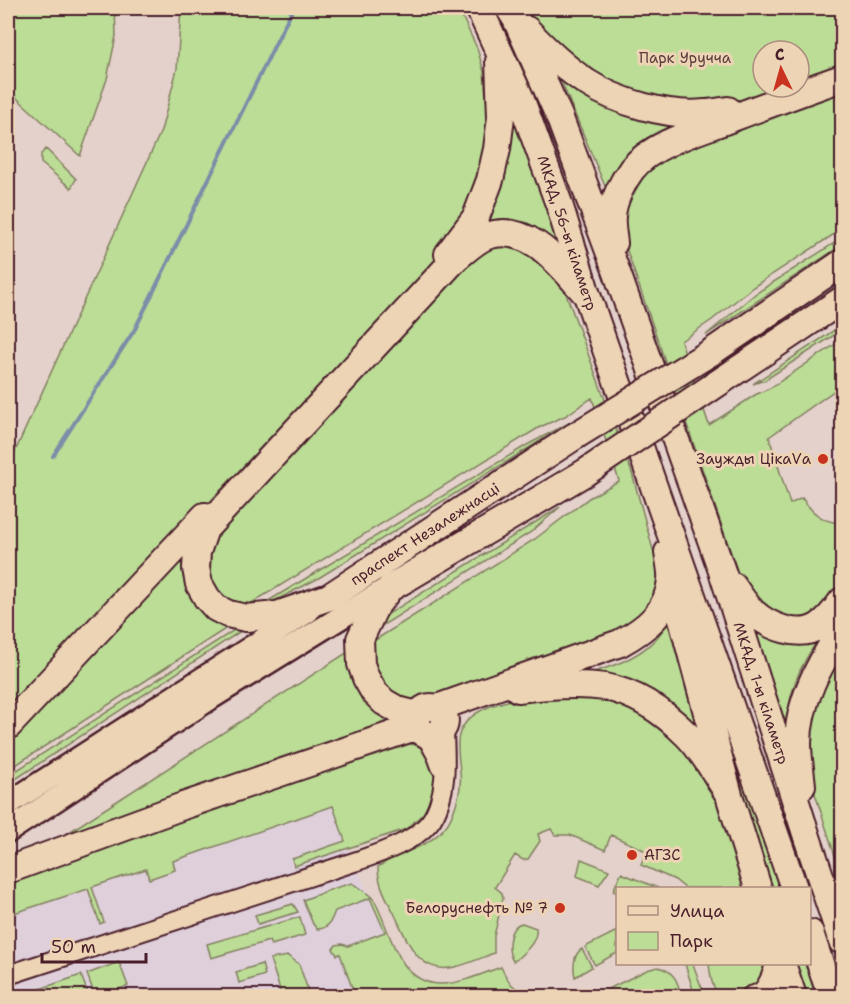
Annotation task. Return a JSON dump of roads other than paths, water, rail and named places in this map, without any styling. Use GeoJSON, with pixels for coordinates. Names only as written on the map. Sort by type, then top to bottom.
{"type":"FeatureCollection","features":[{"type":"Feature","properties":{"kind":"highway","name":"МКАД, 56-ы кіламетр"},"geometry":{"type":"LineString","coordinates":[[479,8],[520,97],[559,204],[587,295],[646,462]]}},
{"type":"Feature","properties":{"kind":"highway","name":"МКАД, 56-ы кіламетр"},"geometry":{"type":"LineString","coordinates":[[513,13],[559,117],[678,445]]}},
{"type":"Feature","properties":{"kind":"highway"},"geometry":{"type":"LineString","coordinates":[[513,13],[562,64],[587,83],[624,100],[674,113],[704,114],[743,108],[776,99]]}},
{"type":"Feature","properties":{"kind":"highway"},"geometry":{"type":"LineString","coordinates":[[8,726],[430,275],[476,216],[490,180],[497,149],[501,117],[498,48]]}},
{"type":"Feature","properties":{"kind":"highway"},"geometry":{"type":"LineString","coordinates":[[811,89],[843,78]]}},
{"type":"Feature","properties":{"kind":"highway"},"geometry":{"type":"LineString","coordinates":[[616,270],[612,215],[615,202],[625,181],[643,158],[658,148],[687,135],[782,99]]}},
{"type":"Feature","properties":{"kind":"highway"},"geometry":{"type":"LineString","coordinates":[[329,597],[277,615],[267,616],[246,618],[228,614],[216,608],[199,585],[196,568],[197,552],[205,529],[456,258],[487,236],[505,233],[520,235],[534,242],[549,254],[587,295]]}},
{"type":"Feature","properties":{"kind":"highway","name":"праспект Незалежнасці"},"geometry":{"type":"LineString","coordinates":[[329,597],[574,436],[713,351],[843,262]]}},
{"type":"Feature","properties":{"kind":"highway","name":"праспект Незалежнасці"},"geometry":{"type":"LineString","coordinates":[[390,588],[586,472],[843,300]]}},
{"type":"Feature","properties":{"kind":"highway","name":"МКАД, 1-ы кіламетр"},"geometry":{"type":"LineString","coordinates":[[678,445],[723,574],[808,840],[843,941]]}},
{"type":"Feature","properties":{"kind":"highway","name":"МКАД, 1-ы кіламетр"},"geometry":{"type":"LineString","coordinates":[[646,462],[794,887]]}},
{"type":"Feature","properties":{"kind":"highway"},"geometry":{"type":"LineString","coordinates":[[662,510],[671,579],[729,795],[758,887]]}},
{"type":"Feature","properties":{"kind":"highway"},"geometry":{"type":"LineString","coordinates":[[723,574],[754,613],[774,625],[790,630],[804,632],[819,626],[843,602]]}},
{"type":"Feature","properties":{"kind":"highway"},"geometry":{"type":"LineString","coordinates":[[8,870],[183,806],[431,721],[620,643],[639,633],[653,621],[667,598],[671,579]]}},
{"type":"Feature","properties":{"kind":"highway"},"geometry":{"type":"LineString","coordinates":[[390,588],[375,607],[360,639],[361,663],[366,678],[374,692],[384,702],[398,710],[431,721],[511,690],[547,686],[606,687],[648,704],[667,717],[688,736],[729,795]]}},
{"type":"Feature","properties":{"kind":"highway"},"geometry":{"type":"LineString","coordinates":[[808,840],[798,746],[800,717],[814,678],[843,628]]}},
{"type":"Feature","properties":{"kind":"highway"},"geometry":{"type":"LineString","coordinates":[[811,936],[831,996]]}},
{"type":"Feature","properties":{"kind":"highway"},"geometry":{"type":"LineString","coordinates":[[783,965],[793,996]]}},
{"type":"Feature","properties":{"kind":"main road","name":"праспект Незалежнасці"},"geometry":{"type":"LineString","coordinates":[[8,831],[212,698],[390,588]]}},
{"type":"Feature","properties":{"kind":"main road","name":"праспект Незалежнасці"},"geometry":{"type":"LineString","coordinates":[[8,804],[329,597]]}},
{"type":"Feature","properties":{"kind":"street"},"geometry":{"type":"LineString","coordinates":[[8,975],[354,862],[401,843],[418,833],[429,823],[436,809],[445,778],[431,721]]}},
{"type":"Feature","properties":{"kind":"street"},"geometry":{"type":"LineString","coordinates":[[751,996],[761,992],[775,965]]}},
{"type":"Feature","properties":{"kind":"waterway"},"geometry":{"type":"LineString","coordinates":[[53,456],[135,329],[295,8]]}},
{"type":"Feature","properties":{"kind":"place","name":"Заужды ЦікаVа"},"geometry":{"type":"Point","coordinates":[823,459]}},
{"type":"Feature","properties":{"kind":"place","name":"АГЗС"},"geometry":{"type":"Point","coordinates":[632,855]}},
{"type":"Feature","properties":{"kind":"place","name":"Белоруснефть № 7"},"geometry":{"type":"Point","coordinates":[560,908]}},
{"type":"Feature","properties":{"kind":"park label","name":"Парк Уручча"},"geometry":{"type":"Point","coordinates":[685,58]}}]}
